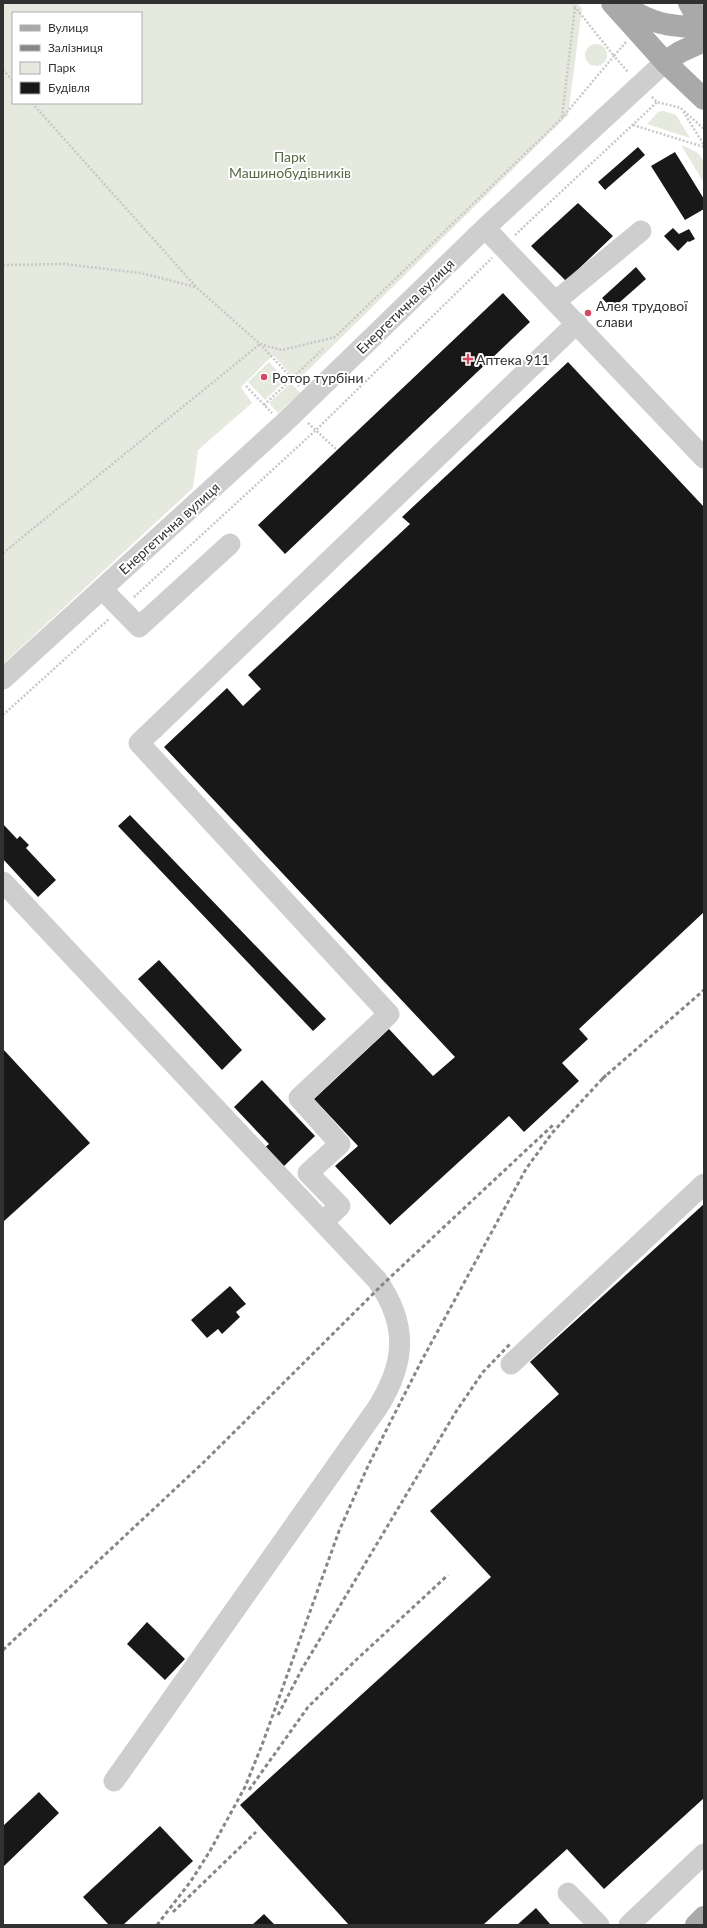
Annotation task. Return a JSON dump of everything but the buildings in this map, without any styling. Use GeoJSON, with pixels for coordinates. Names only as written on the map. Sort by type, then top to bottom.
{"type":"FeatureCollection","features":[{"type":"Feature","properties":{"kind":"main road"},"geometry":{"type":"LineString","coordinates":[[612,3],[665,62],[704,99]]}},
{"type":"Feature","properties":{"kind":"main road"},"geometry":{"type":"LineString","coordinates":[[622,3],[652,22],[704,32]]}},
{"type":"Feature","properties":{"kind":"main road"},"geometry":{"type":"LineString","coordinates":[[689,3],[704,32]]}},
{"type":"Feature","properties":{"kind":"main road"},"geometry":{"type":"LineString","coordinates":[[665,62],[680,52],[704,32]]}},
{"type":"Feature","properties":{"kind":"main road"},"geometry":{"type":"LineString","coordinates":[[696,1925],[704,1917]]}},
{"type":"Feature","properties":{"kind":"street","name":"Енергетична вулиця"},"geometry":{"type":"LineString","coordinates":[[3,679],[296,411],[485,228],[665,62]]}},
{"type":"Feature","properties":{"kind":"street"},"geometry":{"type":"LineString","coordinates":[[485,228],[703,455]]}},
{"type":"Feature","properties":{"kind":"street"},"geometry":{"type":"LineString","coordinates":[[556,301],[641,231]]}},
{"type":"Feature","properties":{"kind":"street"},"geometry":{"type":"LineString","coordinates":[[322,1222],[340,1206],[308,1172],[340,1144],[299,1098],[389,1014],[139,743],[577,324]]}},
{"type":"Feature","properties":{"kind":"street"},"geometry":{"type":"LineString","coordinates":[[102,589],[139,627],[230,544]]}},
{"type":"Feature","properties":{"kind":"street"},"geometry":{"type":"LineString","coordinates":[[3,882],[377,1280],[391,1302],[398,1324],[400,1356],[394,1376],[378,1407],[114,1782]]}},
{"type":"Feature","properties":{"kind":"street"},"geometry":{"type":"LineString","coordinates":[[511,1364],[704,1184]]}},
{"type":"Feature","properties":{"kind":"street"},"geometry":{"type":"LineString","coordinates":[[629,1925],[704,1854]]}},
{"type":"Feature","properties":{"kind":"street"},"geometry":{"type":"LineString","coordinates":[[568,1892],[599,1925]]}},
{"type":"Feature","properties":{"kind":"path"},"geometry":{"type":"LineString","coordinates":[[572,3],[628,72]]}},
{"type":"Feature","properties":{"kind":"path"},"geometry":{"type":"LineString","coordinates":[[562,118],[575,7]]}},
{"type":"Feature","properties":{"kind":"path"},"geometry":{"type":"LineString","coordinates":[[260,344],[282,350],[335,337],[562,118],[627,40]]}},
{"type":"Feature","properties":{"kind":"path"},"geometry":{"type":"LineString","coordinates":[[3,70],[12,81]]}},
{"type":"Feature","properties":{"kind":"path"},"geometry":{"type":"LineString","coordinates":[[3,715],[316,430],[503,247],[657,102],[681,108],[704,129]]}},
{"type":"Feature","properties":{"kind":"path"},"geometry":{"type":"LineString","coordinates":[[33,104],[197,288],[260,344],[300,388]]}},
{"type":"Feature","properties":{"kind":"path"},"geometry":{"type":"LineString","coordinates":[[681,108],[704,146]]}},
{"type":"Feature","properties":{"kind":"path"},"geometry":{"type":"LineString","coordinates":[[633,125],[704,146]]}},
{"type":"Feature","properties":{"kind":"path"},"geometry":{"type":"LineString","coordinates":[[3,265],[64,264],[141,273],[197,288]]}},
{"type":"Feature","properties":{"kind":"path"},"geometry":{"type":"LineString","coordinates":[[3,553],[260,344]]}},
{"type":"Feature","properties":{"kind":"path"},"geometry":{"type":"LineString","coordinates":[[264,405],[323,349]]}},
{"type":"Feature","properties":{"kind":"path"},"geometry":{"type":"LineString","coordinates":[[246,386],[276,418]]}},
{"type":"Feature","properties":{"kind":"path"},"geometry":{"type":"LineString","coordinates":[[296,411],[337,450]]}},
{"type":"Feature","properties":{"kind":"green space","name":"Парк Машинобудівників"},"geometry":{"type":"Polygon","coordinates":[[[3,3],[577,3],[582,8],[568,115],[297,381],[273,355],[241,387],[252,403],[198,450],[193,488],[3,664],[3,3]]]}},
{"type":"Feature","properties":{"kind":"green space"},"geometry":{"type":"Polygon","coordinates":[[[596,44],[604,47],[607,55],[604,63],[596,66],[588,63],[585,55],[588,47],[596,44]]]}},
{"type":"Feature","properties":{"kind":"green space"},"geometry":{"type":"Polygon","coordinates":[[[664,111],[676,115],[690,138],[647,124],[658,112],[664,111]]]}},
{"type":"Feature","properties":{"kind":"green space"},"geometry":{"type":"Polygon","coordinates":[[[681,145],[695,152],[702,158],[704,183],[681,145]]]}},
{"type":"Feature","properties":{"kind":"green space"},"geometry":{"type":"Polygon","coordinates":[[[269,362],[286,380],[265,400],[248,382],[269,362]]]}},
{"type":"Feature","properties":{"kind":"green space"},"geometry":{"type":"Polygon","coordinates":[[[291,383],[300,393],[278,413],[269,403],[291,383]]]}},
{"type":"Feature","properties":{"kind":"railway"},"geometry":{"type":"LineString","coordinates":[[602,1079],[704,990]]}},
{"type":"Feature","properties":{"kind":"railway"},"geometry":{"type":"LineString","coordinates":[[157,1925],[191,1881],[210,1851],[245,1787],[262,1745],[339,1531],[368,1466],[422,1360],[526,1169],[552,1133],[606,1075]]}},
{"type":"Feature","properties":{"kind":"railway"},"geometry":{"type":"LineString","coordinates":[[3,1650],[205,1461],[383,1284],[553,1125]]}},
{"type":"Feature","properties":{"kind":"railway"},"geometry":{"type":"LineString","coordinates":[[278,1715],[302,1669],[457,1410],[483,1372],[511,1343]]}},
{"type":"Feature","properties":{"kind":"railway"},"geometry":{"type":"LineString","coordinates":[[249,1790],[308,1707],[355,1661],[448,1575]]}},
{"type":"Feature","properties":{"kind":"railway"},"geometry":{"type":"LineString","coordinates":[[173,1912],[256,1832]]}},
{"type":"Feature","properties":{"kind":"place","name":"Алея трудової слави"},"geometry":{"type":"Point","coordinates":[588,313]}},
{"type":"Feature","properties":{"kind":"place","name":"Аптека 911"},"geometry":{"type":"Point","coordinates":[468,359]}},
{"type":"Feature","properties":{"kind":"place","name":"Ротор турбіни"},"geometry":{"type":"Point","coordinates":[264,377]}}]}
